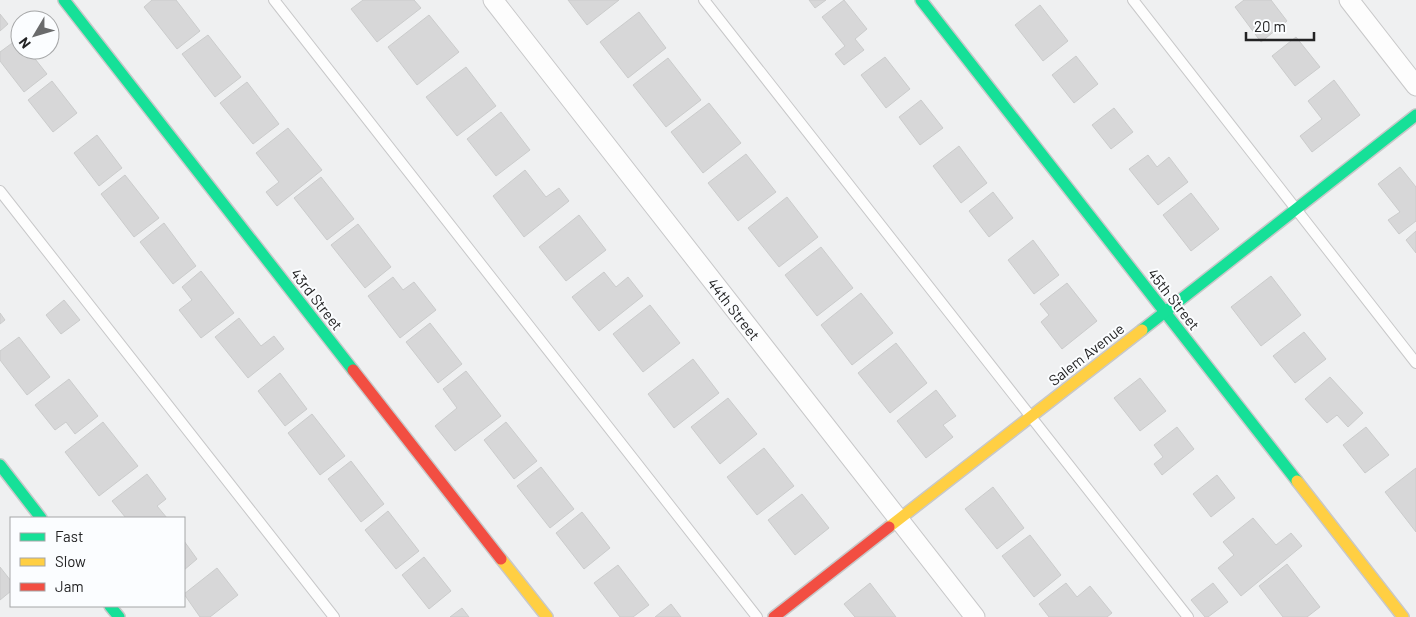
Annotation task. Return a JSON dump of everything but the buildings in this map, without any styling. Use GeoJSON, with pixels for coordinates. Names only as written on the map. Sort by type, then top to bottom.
{"type":"FeatureCollection","features":[{"type":"Feature","properties":{"kind":"street","name":"43rd Street"},"geometry":{"type":"LineString","coordinates":[[64,0],[546,617]]}},
{"type":"Feature","properties":{"kind":"street","name":"44th Street"},"geometry":{"type":"LineString","coordinates":[[492,0],[975,617]]}},
{"type":"Feature","properties":{"kind":"street","name":"45th Street"},"geometry":{"type":"LineString","coordinates":[[921,0],[1403,617]]}},
{"type":"Feature","properties":{"kind":"street"},"geometry":{"type":"LineString","coordinates":[[1349,0],[1416,86]]}},
{"type":"Feature","properties":{"kind":"street","name":"Salem Avenue"},"geometry":{"type":"LineString","coordinates":[[774,617],[1416,115]]}},
{"type":"Feature","properties":{"kind":"street"},"geometry":{"type":"LineString","coordinates":[[0,465],[41,517]]}},
{"type":"Feature","properties":{"kind":"street"},"geometry":{"type":"LineString","coordinates":[[111,607],[119,617]]}},
{"type":"Feature","properties":{"kind":"lane"},"geometry":{"type":"LineString","coordinates":[[274,0],[758,617]]}},
{"type":"Feature","properties":{"kind":"lane"},"geometry":{"type":"LineString","coordinates":[[704,0],[1188,617]]}},
{"type":"Feature","properties":{"kind":"lane"},"geometry":{"type":"LineString","coordinates":[[1133,0],[1416,363]]}},
{"type":"Feature","properties":{"kind":"lane"},"geometry":{"type":"LineString","coordinates":[[0,191],[334,617]]}},
{"type":"Feature","properties":{"kind":"traffic: fast"},"geometry":{"type":"LineString","coordinates":[[64,0],[353,370]]}},
{"type":"Feature","properties":{"kind":"traffic: fast"},"geometry":{"type":"LineString","coordinates":[[921,0],[1297,481]]}},
{"type":"Feature","properties":{"kind":"traffic: fast"},"geometry":{"type":"LineString","coordinates":[[1142,330],[1416,115]]}},
{"type":"Feature","properties":{"kind":"traffic: fast"},"geometry":{"type":"LineString","coordinates":[[0,465],[40,517]]}},
{"type":"Feature","properties":{"kind":"traffic: fast"},"geometry":{"type":"LineString","coordinates":[[111,607],[119,617]]}},
{"type":"Feature","properties":{"kind":"traffic: slow"},"geometry":{"type":"LineString","coordinates":[[889,527],[1142,330]]}},
{"type":"Feature","properties":{"kind":"traffic: slow"},"geometry":{"type":"LineString","coordinates":[[1297,481],[1403,617]]}},
{"type":"Feature","properties":{"kind":"traffic: slow"},"geometry":{"type":"LineString","coordinates":[[501,559],[547,617]]}},
{"type":"Feature","properties":{"kind":"traffic: jam"},"geometry":{"type":"LineString","coordinates":[[353,370],[501,559]]}},
{"type":"Feature","properties":{"kind":"traffic: jam"},"geometry":{"type":"LineString","coordinates":[[774,617],[889,527]]}}]}
